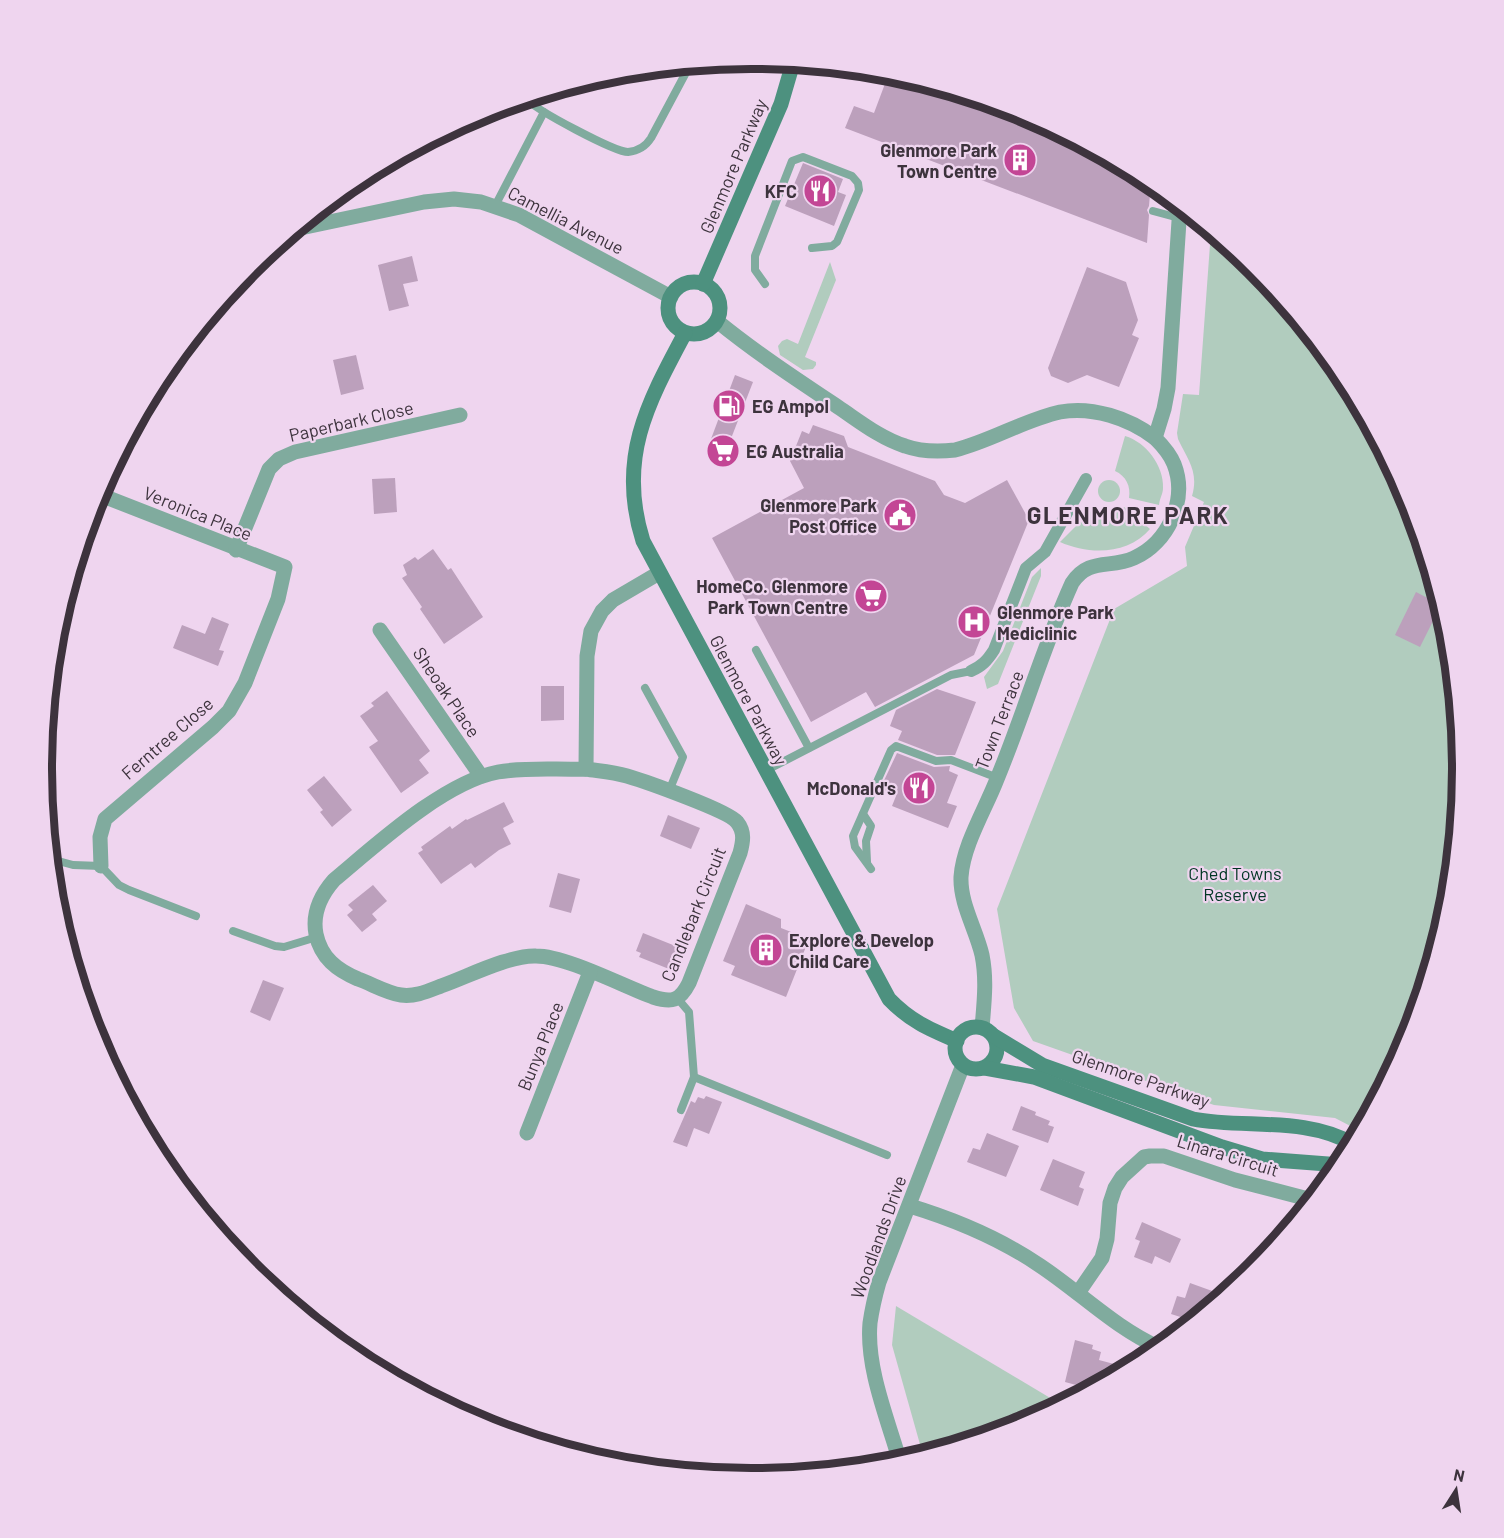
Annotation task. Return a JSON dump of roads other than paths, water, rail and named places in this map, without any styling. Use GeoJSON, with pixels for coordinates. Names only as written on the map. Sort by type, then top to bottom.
{"type":"FeatureCollection","features":[{"type":"Feature","properties":{"kind":"main road","name":"Glenmore Parkway"},"geometry":{"type":"LineString","coordinates":[[703,284],[781,104],[791,71]]}},
{"type":"Feature","properties":{"kind":"main road"},"geometry":{"type":"LineString","coordinates":[[687,283],[703,284],[711,288],[717,296],[721,309],[717,321],[707,331],[698,334],[685,333],[671,321],[668,312],[671,297],[679,287],[687,283]]}},
{"type":"Feature","properties":{"kind":"main road","name":"Glenmore Parkway"},"geometry":{"type":"LineString","coordinates":[[685,333],[667,366],[637,440],[633,468],[634,501],[643,541],[658,573],[889,999],[921,1026],[957,1041]]}},
{"type":"Feature","properties":{"kind":"main road"},"geometry":{"type":"LineString","coordinates":[[970,1028],[988,1032],[998,1050],[992,1064],[974,1070],[963,1065],[956,1054],[957,1041],[964,1031],[970,1028]]}},
{"type":"Feature","properties":{"kind":"main road","name":"Glenmore Parkway"},"geometry":{"type":"LineString","coordinates":[[988,1032],[1042,1065],[1193,1119],[1214,1123],[1300,1127],[1324,1132],[1345,1141]]}},
{"type":"Feature","properties":{"kind":"main road","name":"Glenmore Parkway"},"geometry":{"type":"LineString","coordinates":[[985,1068],[1017,1072],[1043,1080],[1242,1154],[1280,1162],[1331,1162]]}},
{"type":"Feature","properties":{"kind":"street","name":"Camellia Avenue"},"geometry":{"type":"LineString","coordinates":[[312,225],[423,201],[454,199],[495,206],[519,215],[671,297]]}},
{"type":"Feature","properties":{"kind":"street"},"geometry":{"type":"LineString","coordinates":[[717,321],[755,351],[877,433],[919,450],[940,452],[955,450],[1045,416],[1072,411],[1112,416],[1140,428],[1155,438],[1168,388],[1179,215]]}},
{"type":"Feature","properties":{"kind":"street","name":"Paperbark Close"},"geometry":{"type":"LineString","coordinates":[[236,550],[266,476],[279,459],[295,452],[460,415]]}},
{"type":"Feature","properties":{"kind":"street","name":"Town Terrace"},"geometry":{"type":"LineString","coordinates":[[988,1032],[982,955],[962,895],[962,872],[968,848],[998,778],[1075,579],[1094,565],[1121,562],[1144,553],[1161,538],[1173,517],[1178,493],[1177,475],[1170,455],[1155,438]]}},
{"type":"Feature","properties":{"kind":"street"},"geometry":{"type":"LineString","coordinates":[[971,672],[982,666],[994,650],[1026,568],[1045,552],[1086,479]]}},
{"type":"Feature","properties":{"kind":"street","name":"Veronica Place"},"geometry":{"type":"LineString","coordinates":[[107,498],[236,550],[285,567]]}},
{"type":"Feature","properties":{"kind":"street","name":"Ferntree Close"},"geometry":{"type":"LineString","coordinates":[[101,866],[99,837],[105,819],[213,727],[235,702],[245,683],[278,599],[285,567]]}},
{"type":"Feature","properties":{"kind":"street"},"geometry":{"type":"LineString","coordinates":[[586,769],[586,656],[591,631],[602,611],[613,600],[658,573]]}},
{"type":"Feature","properties":{"kind":"street","name":"Sheoak Place"},"geometry":{"type":"LineString","coordinates":[[380,630],[481,776]]}},
{"type":"Feature","properties":{"kind":"street","name":"Candlebark Circuit"},"geometry":{"type":"LineString","coordinates":[[586,769],[624,775],[669,791],[733,818],[740,826],[743,835],[740,853],[689,983],[678,999],[652,998],[560,960],[535,956],[502,964],[418,995],[401,995],[343,972],[326,957],[317,937],[315,925],[317,908],[324,892],[334,880],[416,814],[456,787],[481,776],[513,771],[586,769]]}},
{"type":"Feature","properties":{"kind":"street","name":"Bunya Place"},"geometry":{"type":"LineString","coordinates":[[526,1133],[590,972]]}},
{"type":"Feature","properties":{"kind":"street","name":"Woodlands Drive"},"geometry":{"type":"LineString","coordinates":[[897,1453],[874,1371],[870,1324],[873,1302],[963,1065]]}},
{"type":"Feature","properties":{"kind":"street","name":"Linara Circuit"},"geometry":{"type":"LineString","coordinates":[[1078,1293],[1098,1266],[1105,1249],[1114,1188],[1122,1177],[1144,1157],[1164,1156],[1220,1176],[1304,1198]]}},
{"type":"Feature","properties":{"kind":"street"},"geometry":{"type":"LineString","coordinates":[[910,1206],[988,1235],[1040,1265],[1127,1330],[1151,1343]]}},
{"type":"Feature","properties":{"kind":"lane"},"geometry":{"type":"LineString","coordinates":[[534,105],[614,149],[627,152],[643,147],[651,138],[686,73]]}},
{"type":"Feature","properties":{"kind":"lane"},"geometry":{"type":"LineString","coordinates":[[495,206],[544,112]]}},
{"type":"Feature","properties":{"kind":"lane"},"geometry":{"type":"LineString","coordinates":[[765,284],[755,270],[755,256],[792,161],[803,157],[852,176],[858,183],[859,190],[837,242],[832,246],[812,248]]}},
{"type":"Feature","properties":{"kind":"lane"},"geometry":{"type":"LineString","coordinates":[[1153,211],[1175,212]]}},
{"type":"Feature","properties":{"kind":"lane"},"geometry":{"type":"LineString","coordinates":[[756,650],[809,748]]}},
{"type":"Feature","properties":{"kind":"lane"},"geometry":{"type":"LineString","coordinates":[[765,771],[951,675],[971,672]]}},
{"type":"Feature","properties":{"kind":"lane"},"geometry":{"type":"LineString","coordinates":[[645,688],[683,757],[669,791]]}},
{"type":"Feature","properties":{"kind":"lane"},"geometry":{"type":"LineString","coordinates":[[863,814],[871,826],[866,842],[869,866],[855,847],[854,836],[863,814],[891,750],[896,746],[936,760],[951,760],[998,778]]}},
{"type":"Feature","properties":{"kind":"lane"},"geometry":{"type":"LineString","coordinates":[[58,861],[73,865],[101,866],[119,885],[196,916]]}},
{"type":"Feature","properties":{"kind":"lane"},"geometry":{"type":"LineString","coordinates":[[233,931],[275,946],[284,946],[317,937]]}},
{"type":"Feature","properties":{"kind":"lane"},"geometry":{"type":"LineString","coordinates":[[678,999],[689,1012],[694,1077],[681,1110]]}},
{"type":"Feature","properties":{"kind":"lane"},"geometry":{"type":"LineString","coordinates":[[694,1077],[887,1155]]}},
{"type":"Feature","properties":{"kind":"place","name":"Glenmore Park Town Centre"},"geometry":{"type":"Point","coordinates":[1020,160]}},
{"type":"Feature","properties":{"kind":"place","name":"KFC"},"geometry":{"type":"Point","coordinates":[820,191]}},
{"type":"Feature","properties":{"kind":"place","name":"EG Ampol"},"geometry":{"type":"Point","coordinates":[729,406]}},
{"type":"Feature","properties":{"kind":"place","name":"EG Australia"},"geometry":{"type":"Point","coordinates":[723,451]}},
{"type":"Feature","properties":{"kind":"place","name":"Glenmore Park Post Office"},"geometry":{"type":"Point","coordinates":[900,515]}},
{"type":"Feature","properties":{"kind":"place","name":"HomeCo. Glenmore Park Town Centre"},"geometry":{"type":"Point","coordinates":[871,596]}},
{"type":"Feature","properties":{"kind":"place","name":"Glenmore Park Mediclinic"},"geometry":{"type":"Point","coordinates":[974,622]}},
{"type":"Feature","properties":{"kind":"place","name":"McDonald's"},"geometry":{"type":"Point","coordinates":[919,788]}},
{"type":"Feature","properties":{"kind":"place","name":"Explore & Develop Child Care"},"geometry":{"type":"Point","coordinates":[766,950]}},
{"type":"Feature","properties":{"kind":"district","name":"GLENMORE PARK"},"geometry":{"type":"Point","coordinates":[1128,514]}},
{"type":"Feature","properties":{"kind":"park label","name":"Ched Towns Reserve"},"geometry":{"type":"Point","coordinates":[1235,883]}}]}
